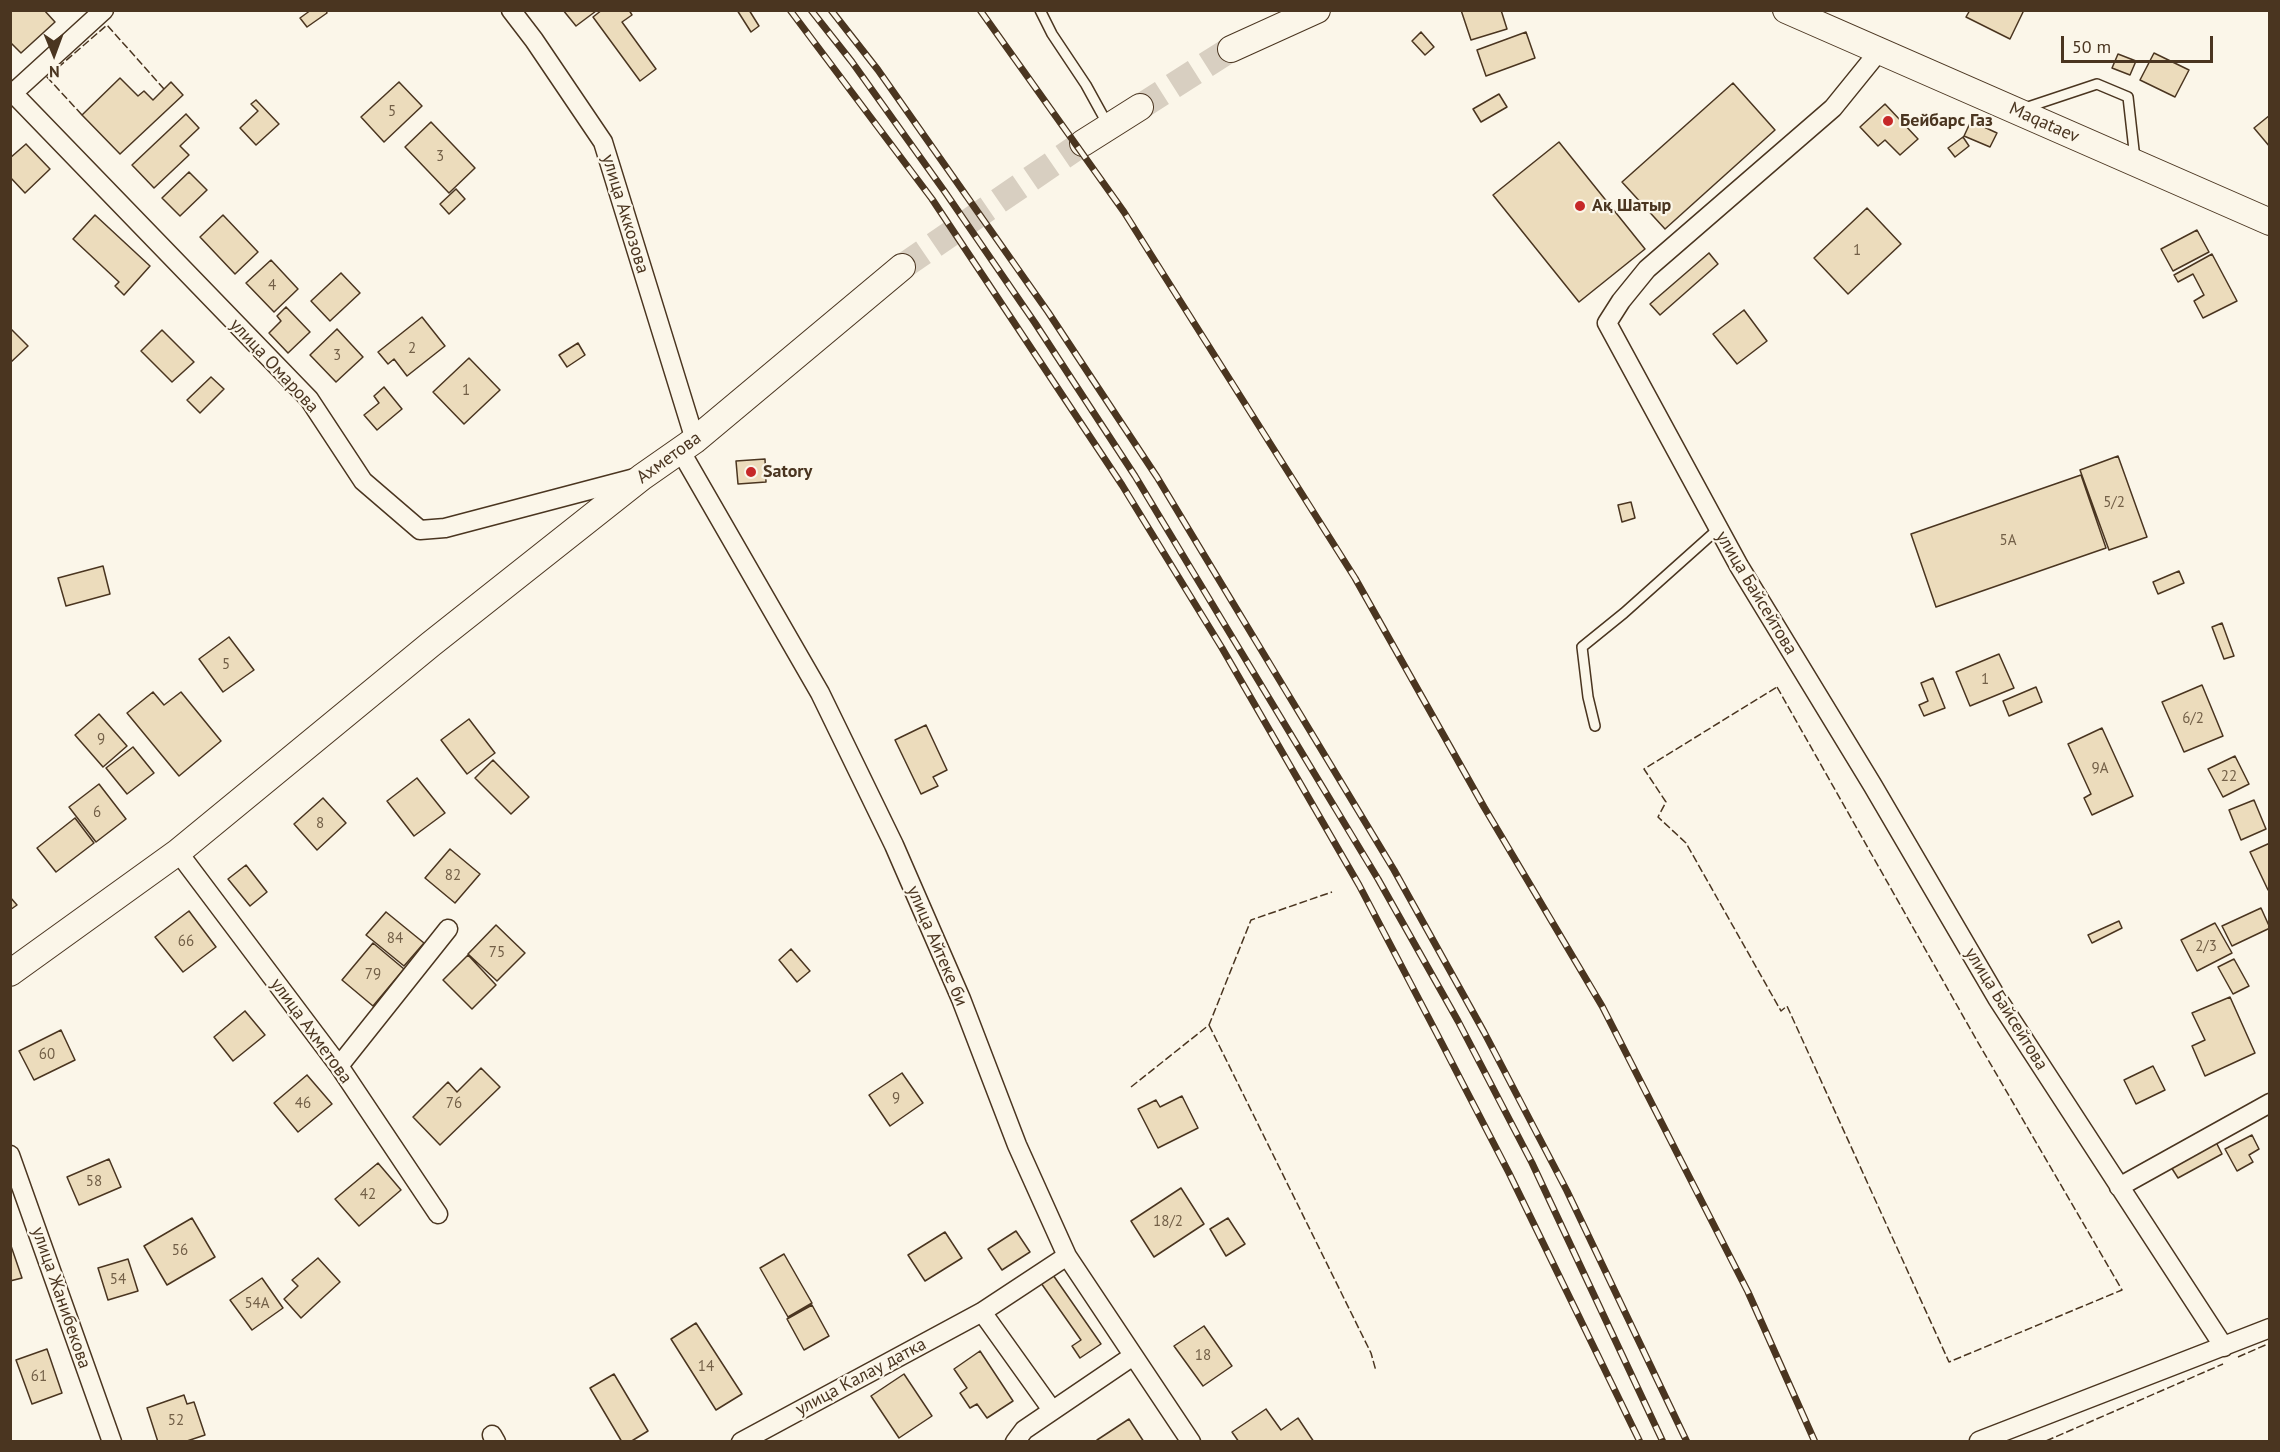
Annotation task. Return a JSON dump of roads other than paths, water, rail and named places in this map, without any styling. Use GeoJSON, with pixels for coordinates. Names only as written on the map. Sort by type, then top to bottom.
{"type":"FeatureCollection","features":[{"type":"Feature","properties":{"kind":"main road"},"geometry":{"type":"LineString","coordinates":[[1231,49],[1317,10]]}},
{"type":"Feature","properties":{"kind":"main road","name":"Maqataev"},"geometry":{"type":"LineString","coordinates":[[1785,10],[2270,222]]}},
{"type":"Feature","properties":{"kind":"main road"},"geometry":{"type":"LineString","coordinates":[[1083,143],[1140,107]]}},
{"type":"Feature","properties":{"kind":"main road","name":"Ахметова"},"geometry":{"type":"LineString","coordinates":[[178,852],[431,644],[642,477],[687,445],[902,267]]}},
{"type":"Feature","properties":{"kind":"main road"},"geometry":{"type":"LineString","coordinates":[[10,973],[178,852]]}},
{"type":"Feature","properties":{"kind":"street","name":"улица Омарова"},"geometry":{"type":"LineString","coordinates":[[104,10],[12,91],[309,399],[363,481],[420,530],[445,528],[642,477]]}},
{"type":"Feature","properties":{"kind":"street","name":"улица Аккозова"},"geometry":{"type":"LineString","coordinates":[[511,10],[603,142],[687,445]]}},
{"type":"Feature","properties":{"kind":"street","name":"улица Байсейтова"},"geometry":{"type":"LineString","coordinates":[[1880,50],[1833,108],[1647,269],[1606,324],[1738,566],[1873,786],[1997,998],[2224,1347]]}},
{"type":"Feature","properties":{"kind":"street","name":"улица Айтеке би"},"geometry":{"type":"LineString","coordinates":[[687,445],[820,693],[894,845],[961,999],[1017,1145],[1067,1256],[1191,1442]]}},
{"type":"Feature","properties":{"kind":"street","name":"улица Ахметова"},"geometry":{"type":"LineString","coordinates":[[178,852],[339,1066],[438,1214]]}},
{"type":"Feature","properties":{"kind":"street"},"geometry":{"type":"LineString","coordinates":[[339,1066],[448,929]]}},
{"type":"Feature","properties":{"kind":"street"},"geometry":{"type":"LineString","coordinates":[[2119,1187],[2270,1103]]}},
{"type":"Feature","properties":{"kind":"street","name":"улица Жанибекова"},"geometry":{"type":"LineString","coordinates":[[10,1155],[112,1442]]}},
{"type":"Feature","properties":{"kind":"street","name":"улица Калау датка"},"geometry":{"type":"LineString","coordinates":[[741,1442],[982,1312],[1067,1256]]}},
{"type":"Feature","properties":{"kind":"street"},"geometry":{"type":"LineString","coordinates":[[982,1312],[1052,1410]]}},
{"type":"Feature","properties":{"kind":"street"},"geometry":{"type":"LineString","coordinates":[[1979,1441],[2270,1328]]}},
{"type":"Feature","properties":{"kind":"street"},"geometry":{"type":"LineString","coordinates":[[1015,1442],[1024,1430],[1133,1356]]}},
{"type":"Feature","properties":{"kind":"lane"},"geometry":{"type":"LineString","coordinates":[[1040,10],[1052,34],[1086,85],[1109,127]]}},
{"type":"Feature","properties":{"kind":"lane"},"geometry":{"type":"LineString","coordinates":[[2017,111],[2097,84],[2128,97],[2135,163]]}},
{"type":"Feature","properties":{"kind":"lane"},"geometry":{"type":"LineString","coordinates":[[1595,726],[1588,697],[1582,647],[1624,613],[1718,529]]}},
{"type":"Feature","properties":{"kind":"tunnel"},"geometry":{"type":"LineString","coordinates":[[1140,107],[1231,49]]}},
{"type":"Feature","properties":{"kind":"tunnel"},"geometry":{"type":"LineString","coordinates":[[902,267],[1083,143]]}},
{"type":"Feature","properties":{"kind":"railway"},"geometry":{"type":"LineString","coordinates":[[790,10],[932,199],[1122,485],[1222,648],[1359,885],[1509,1173],[1640,1442]]}},
{"type":"Feature","properties":{"kind":"railway"},"geometry":{"type":"LineString","coordinates":[[811,10],[852,62],[945,192],[1035,323],[1135,476],[1378,879],[1458,1021],[1532,1163],[1663,1442]]}},
{"type":"Feature","properties":{"kind":"railway"},"geometry":{"type":"LineString","coordinates":[[831,10],[878,70],[1048,312],[1157,477],[1394,870],[1484,1032],[1567,1191],[1687,1442]]}},
{"type":"Feature","properties":{"kind":"railway"},"geometry":{"type":"LineString","coordinates":[[980,10],[1124,212],[1355,578],[1484,807],[1602,1006],[1748,1292],[1815,1442]]}},
{"type":"Feature","properties":{"kind":"place","name":"Бейбарс Газ"},"geometry":{"type":"Point","coordinates":[1888,121]}},
{"type":"Feature","properties":{"kind":"place","name":"Ақ Шатыр"},"geometry":{"type":"Point","coordinates":[1580,206]}},
{"type":"Feature","properties":{"kind":"place","name":"Satory"},"geometry":{"type":"Point","coordinates":[751,472]}}]}
